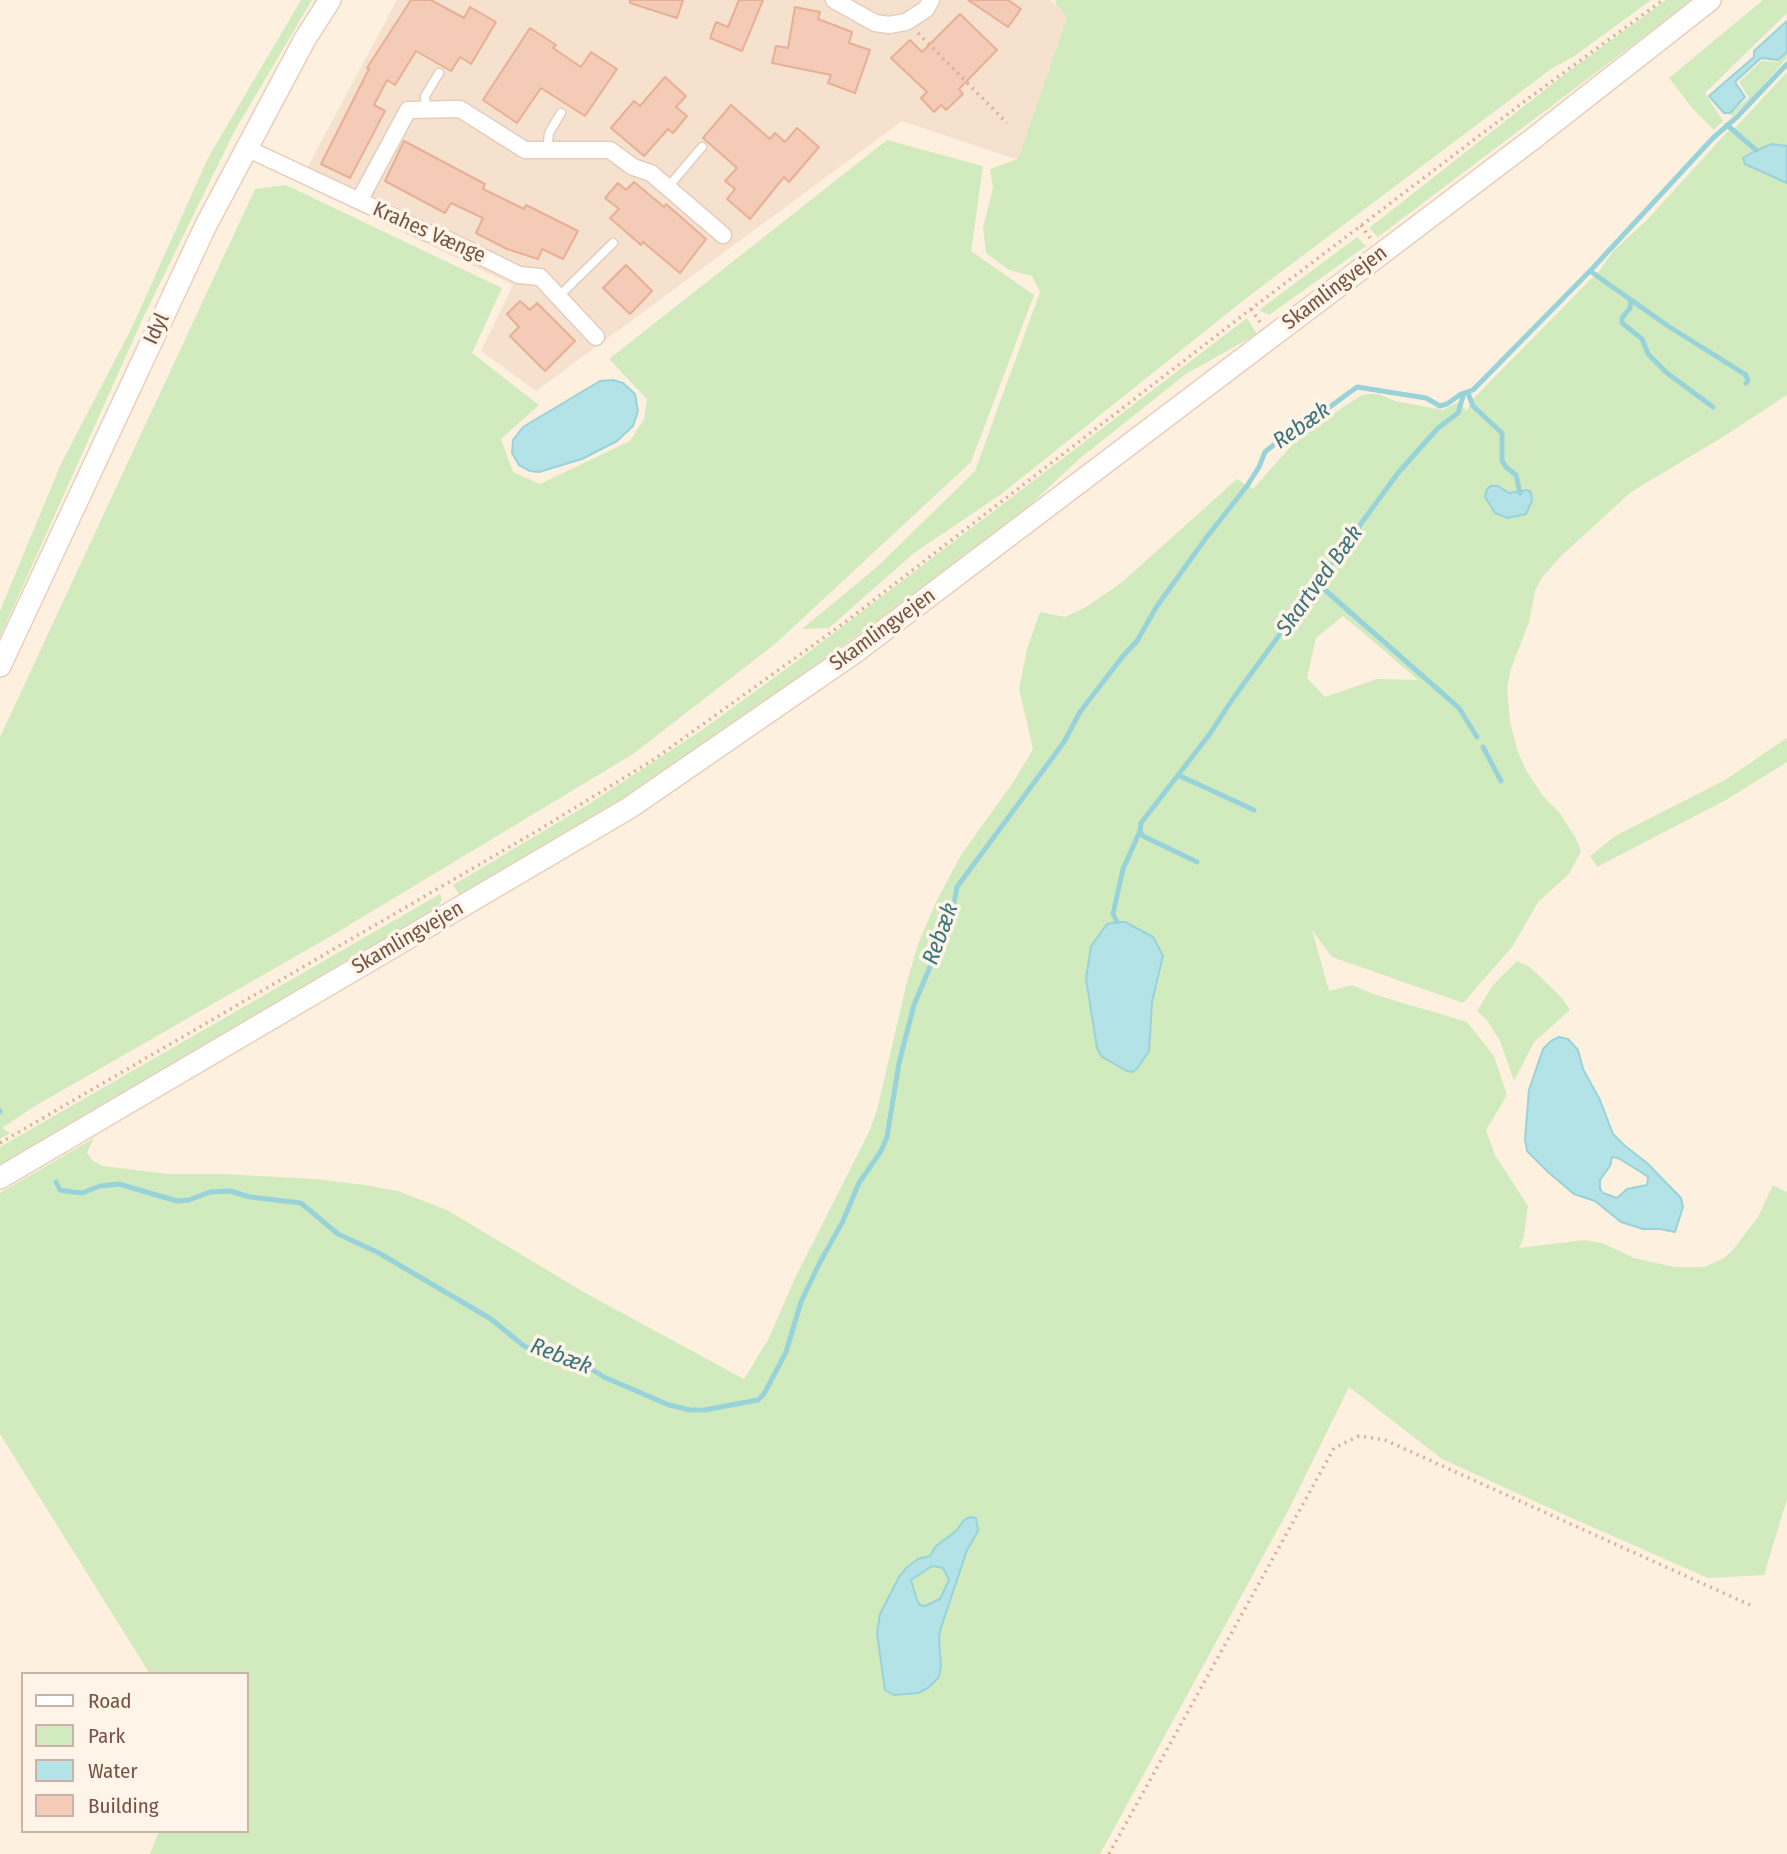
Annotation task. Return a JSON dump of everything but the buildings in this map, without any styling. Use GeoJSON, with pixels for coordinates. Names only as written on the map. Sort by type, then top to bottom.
{"type":"FeatureCollection","features":[{"type":"Feature","properties":{"kind":"street","name":"Idyl"},"geometry":{"type":"LineString","coordinates":[[0,666],[158,326],[246,148],[305,39],[330,0]]}},
{"type":"Feature","properties":{"kind":"street"},"geometry":{"type":"LineString","coordinates":[[834,0],[875,23],[889,25],[906,22],[926,9],[931,0]]}},
{"type":"Feature","properties":{"kind":"street","name":"Skamlingvejen"},"geometry":{"type":"LineString","coordinates":[[0,1178],[629,808],[688,768],[858,650],[1534,138],[1710,0]]}},
{"type":"Feature","properties":{"kind":"street"},"geometry":{"type":"LineString","coordinates":[[359,201],[408,110],[460,109],[525,150],[610,150],[633,167],[651,173],[723,235]]}},
{"type":"Feature","properties":{"kind":"street","name":"Krahes Vænge"},"geometry":{"type":"LineString","coordinates":[[246,148],[428,233],[438,235],[519,275],[540,278],[596,337]]}},
{"type":"Feature","properties":{"kind":"lane"},"geometry":{"type":"LineString","coordinates":[[426,109],[425,96],[439,73]]}},
{"type":"Feature","properties":{"kind":"lane"},"geometry":{"type":"LineString","coordinates":[[547,152],[549,133],[561,113]]}},
{"type":"Feature","properties":{"kind":"lane"},"geometry":{"type":"LineString","coordinates":[[668,187],[702,147]]}},
{"type":"Feature","properties":{"kind":"lane"},"geometry":{"type":"LineString","coordinates":[[558,297],[613,243]]}},
{"type":"Feature","properties":{"kind":"path"},"geometry":{"type":"LineString","coordinates":[[0,1143],[537,831],[653,760],[844,623],[1295,275],[1663,0]]}},
{"type":"Feature","properties":{"kind":"path"},"geometry":{"type":"LineString","coordinates":[[906,22],[1007,124]]}},
{"type":"Feature","properties":{"kind":"path"},"geometry":{"type":"LineString","coordinates":[[1109,1854],[1334,1448],[1359,1436],[1385,1440],[1750,1605]]}},
{"type":"Feature","properties":{"kind":"shaded area"},"geometry":{"type":"Polygon","coordinates":[[[397,0],[1050,0],[1067,16],[1018,160],[902,121],[536,391],[481,351],[513,285],[299,183],[397,0]]]}},
{"type":"Feature","properties":{"kind":"green space"},"geometry":{"type":"Polygon","coordinates":[[[301,0],[312,0],[234,132],[144,316],[0,637],[0,611],[60,466],[132,327],[209,156],[301,0]]]}},
{"type":"Feature","properties":{"kind":"green space"},"geometry":{"type":"Polygon","coordinates":[[[1056,0],[1651,0],[1573,57],[1551,69],[1249,296],[1000,495],[914,553],[829,628],[802,629],[878,566],[975,471],[1040,292],[1032,276],[1009,270],[986,253],[983,227],[993,188],[990,169],[1018,159],[1067,17],[1055,3],[1056,0]]]}},
{"type":"Feature","properties":{"kind":"green space"},"geometry":{"type":"Polygon","coordinates":[[[1666,0],[1692,0],[1378,237],[1369,228],[1565,74],[1666,0]]]}},
{"type":"Feature","properties":{"kind":"green space"},"geometry":{"type":"Polygon","coordinates":[[[1763,0],[1787,0],[1787,13],[1705,93],[1723,121],[1714,130],[1692,108],[1669,78],[1763,0]]]}},
{"type":"Feature","properties":{"kind":"green space"},"geometry":{"type":"Polygon","coordinates":[[[1787,53],[1787,58],[1732,117],[1730,113],[1749,98],[1739,82],[1761,61],[1777,62],[1787,53]]]}},
{"type":"Feature","properties":{"kind":"green space"},"geometry":{"type":"Polygon","coordinates":[[[1787,72],[1787,146],[1772,144],[1755,151],[1760,172],[1787,183],[1787,395],[1631,492],[1560,557],[1541,579],[1535,591],[1529,622],[1511,669],[1507,688],[1510,722],[1527,772],[1543,796],[1559,812],[1581,851],[1569,874],[1539,901],[1512,947],[1463,1003],[1332,957],[1312,930],[1329,991],[1352,985],[1373,994],[1467,1022],[1494,1056],[1507,1095],[1486,1130],[1495,1155],[1528,1206],[1524,1236],[1519,1248],[1584,1240],[1602,1243],[1634,1258],[1674,1267],[1704,1267],[1724,1258],[1732,1251],[1758,1217],[1773,1185],[1787,1192],[1787,1499],[1764,1575],[1708,1578],[1567,1516],[1442,1459],[1349,1387],[1290,1507],[1100,1854],[150,1854],[158,1833],[248,1833],[248,1672],[149,1672],[0,1434],[0,1193],[94,1138],[87,1153],[93,1161],[103,1166],[168,1174],[314,1179],[398,1191],[447,1210],[587,1294],[744,1379],[769,1338],[795,1278],[869,1132],[877,1110],[918,944],[936,902],[961,855],[1014,781],[1033,749],[1019,689],[1027,649],[1040,612],[1065,617],[1086,607],[1121,583],[1237,479],[1253,489],[1300,436],[1360,396],[1379,394],[1395,401],[1443,410],[1458,402],[1467,411],[1471,401],[1599,271],[1614,250],[1646,221],[1727,132],[1736,127],[1787,72]],[[1504,491],[1489,505],[1496,513],[1508,518],[1526,513],[1533,497],[1523,491],[1504,491]],[[1343,616],[1316,638],[1307,678],[1325,697],[1377,679],[1418,680],[1343,616]]]}},
{"type":"Feature","properties":{"kind":"green space"},"geometry":{"type":"Polygon","coordinates":[[[887,140],[983,166],[971,251],[1034,295],[971,462],[775,644],[633,754],[331,936],[35,1106],[2,1128],[10,1133],[0,1139],[0,737],[255,189],[286,185],[502,288],[472,353],[539,405],[501,439],[513,472],[540,484],[630,441],[644,419],[647,399],[609,359],[887,140]]]}},
{"type":"Feature","properties":{"kind":"green space"},"geometry":{"type":"Polygon","coordinates":[[[1357,237],[1366,246],[1269,315],[1259,310],[1357,237]]]}},
{"type":"Feature","properties":{"kind":"green space"},"geometry":{"type":"Polygon","coordinates":[[[1247,318],[1257,334],[1186,374],[1078,460],[1029,506],[874,623],[654,781],[461,897],[453,885],[589,804],[702,730],[801,658],[1247,318]]]}},
{"type":"Feature","properties":{"kind":"green space"},"geometry":{"type":"Polygon","coordinates":[[[1787,738],[1787,762],[1726,800],[1597,867],[1590,856],[1615,836],[1725,780],[1787,738]]]}},
{"type":"Feature","properties":{"kind":"green space"},"geometry":{"type":"Polygon","coordinates":[[[440,894],[442,900],[434,912],[0,1165],[0,1147],[440,894]]]}},
{"type":"Feature","properties":{"kind":"green space"},"geometry":{"type":"Polygon","coordinates":[[[1517,961],[1530,967],[1561,997],[1570,1010],[1534,1042],[1514,1081],[1500,1041],[1487,1020],[1477,1011],[1493,985],[1517,961]]]}},
{"type":"Feature","properties":{"kind":"water"},"geometry":{"type":"Polygon","coordinates":[[[1787,21],[1787,52],[1778,60],[1761,58],[1735,82],[1745,97],[1730,113],[1724,113],[1709,96],[1754,57],[1754,51],[1787,21]]]}},
{"type":"Feature","properties":{"kind":"water"},"geometry":{"type":"Polygon","coordinates":[[[1772,144],[1787,146],[1787,183],[1745,164],[1743,158],[1772,144]]]}},
{"type":"Feature","properties":{"kind":"water"},"geometry":{"type":"Polygon","coordinates":[[[613,380],[623,383],[635,394],[638,411],[633,426],[617,441],[582,459],[539,472],[519,465],[512,453],[513,440],[523,427],[600,381],[613,380]]]}},
{"type":"Feature","properties":{"kind":"water"},"geometry":{"type":"Polygon","coordinates":[[[1491,486],[1498,486],[1509,493],[1527,490],[1531,492],[1532,501],[1526,514],[1508,518],[1495,513],[1485,497],[1491,486]]]}},
{"type":"Feature","properties":{"kind":"water"},"geometry":{"type":"Polygon","coordinates":[[[1125,922],[1153,937],[1163,956],[1152,1002],[1149,1051],[1132,1072],[1102,1057],[1097,1048],[1086,979],[1091,946],[1107,924],[1125,922]]]}},
{"type":"Feature","properties":{"kind":"water"},"geometry":{"type":"Polygon","coordinates":[[[1559,1037],[1568,1039],[1578,1050],[1583,1069],[1600,1100],[1613,1134],[1647,1163],[1681,1198],[1683,1207],[1675,1232],[1643,1229],[1621,1222],[1595,1201],[1574,1194],[1527,1151],[1525,1139],[1529,1090],[1543,1049],[1559,1037]],[[1612,1157],[1610,1166],[1600,1180],[1603,1193],[1617,1198],[1627,1189],[1647,1185],[1648,1177],[1612,1157]]]}},
{"type":"Feature","properties":{"kind":"water"},"geometry":{"type":"Polygon","coordinates":[[[976,1518],[978,1531],[967,1550],[940,1631],[939,1677],[918,1693],[894,1695],[885,1690],[877,1633],[880,1614],[906,1568],[918,1559],[930,1556],[936,1546],[956,1531],[964,1520],[976,1518]],[[932,1566],[911,1580],[920,1605],[925,1606],[940,1599],[949,1580],[943,1568],[932,1566]]]}},
{"type":"Feature","properties":{"kind":"waterway","name":"Rebæk"},"geometry":{"type":"LineString","coordinates":[[56,1182],[60,1190],[82,1193],[100,1186],[119,1184],[177,1201],[189,1200],[210,1192],[230,1191],[250,1197],[301,1203],[338,1234],[379,1253],[491,1319],[524,1346],[541,1353],[577,1360],[604,1377],[669,1405],[690,1410],[758,1400],[764,1394],[786,1352],[801,1302],[819,1264],[843,1221],[859,1183],[881,1151],[887,1137],[899,1063],[914,1005],[952,914],[957,887],[1064,742],[1080,712],[1137,641],[1157,606],[1247,486],[1265,452],[1276,443],[1286,440],[1307,417],[1327,409],[1357,387],[1426,398],[1440,406],[1473,390],[1787,64]]}},
{"type":"Feature","properties":{"kind":"waterway"},"geometry":{"type":"LineString","coordinates":[[1727,125],[1756,150]]}},
{"type":"Feature","properties":{"kind":"waterway"},"geometry":{"type":"LineString","coordinates":[[1590,271],[1668,326],[1746,375],[1746,383]]}},
{"type":"Feature","properties":{"kind":"waterway"},"geometry":{"type":"LineString","coordinates":[[1631,301],[1622,323],[1642,339],[1648,354],[1667,373],[1713,407]]}},
{"type":"Feature","properties":{"kind":"waterway","name":"Skartved Bæk"},"geometry":{"type":"LineString","coordinates":[[1117,922],[1113,914],[1123,869],[1141,823],[1209,735],[1398,473],[1438,428],[1458,413],[1464,393]]}},
{"type":"Feature","properties":{"kind":"waterway"},"geometry":{"type":"LineString","coordinates":[[1468,393],[1473,406],[1502,433],[1502,461],[1516,475],[1520,493]]}},
{"type":"Feature","properties":{"kind":"waterway"},"geometry":{"type":"LineString","coordinates":[[1317,583],[1459,708],[1477,737]]}},
{"type":"Feature","properties":{"kind":"waterway"},"geometry":{"type":"LineString","coordinates":[[1483,747],[1501,781]]}},
{"type":"Feature","properties":{"kind":"waterway"},"geometry":{"type":"LineString","coordinates":[[1178,775],[1254,810]]}},
{"type":"Feature","properties":{"kind":"waterway"},"geometry":{"type":"LineString","coordinates":[[1140,831],[1143,836],[1197,862]]}}]}
